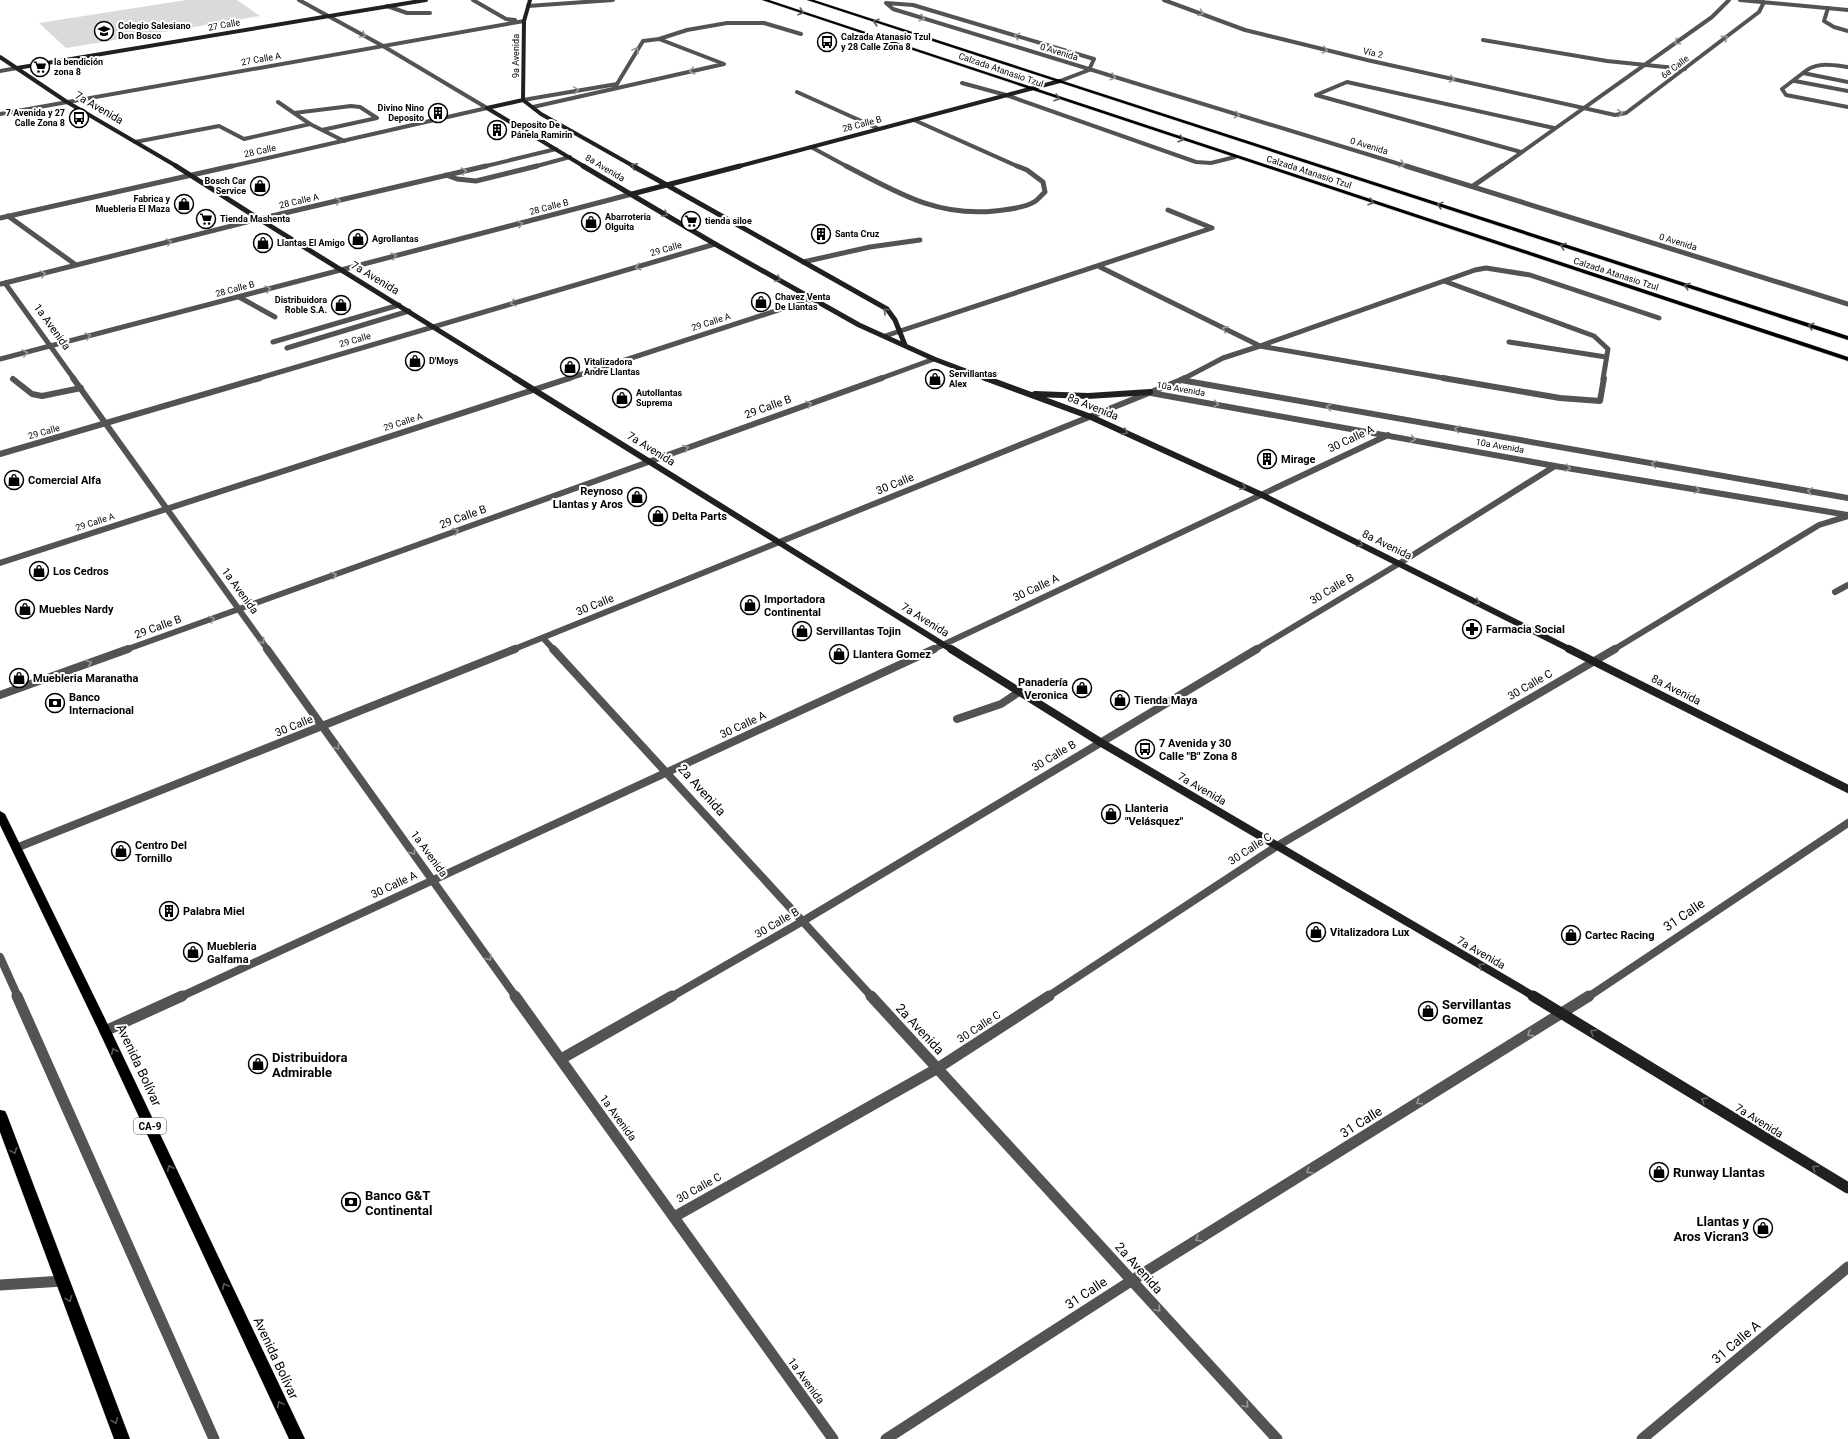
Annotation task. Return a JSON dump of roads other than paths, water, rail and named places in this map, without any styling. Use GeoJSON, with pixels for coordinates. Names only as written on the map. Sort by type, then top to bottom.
{"type":"FeatureCollection","features":[{"type":"Feature","properties":{"kind":"main road","name":"27 Calle"},"geometry":{"type":"LineString","coordinates":[[17,68],[426,0]]}},
{"type":"Feature","properties":{"kind":"main road"},"geometry":{"type":"LineString","coordinates":[[524,21],[530,0]]}},
{"type":"Feature","properties":{"kind":"main road","name":"Calzada Atanasio Tzul"},"geometry":{"type":"LineString","coordinates":[[764,0],[1848,359]]}},
{"type":"Feature","properties":{"kind":"main road","name":"Calzada Atanasio Tzul"},"geometry":{"type":"LineString","coordinates":[[809,0],[1848,338]]}},
{"type":"Feature","properties":{"kind":"main road","name":"9a Avenida"},"geometry":{"type":"LineString","coordinates":[[524,21],[524,100]]}},
{"type":"Feature","properties":{"kind":"main road","name":"7a Avenida"},"geometry":{"type":"LineString","coordinates":[[0,56],[67,102],[191,174],[259,219],[400,305],[1100,742],[1563,1013],[1848,1188]]}},
{"type":"Feature","properties":{"kind":"main road","name":"28 Calle B"},"geometry":{"type":"LineString","coordinates":[[632,194],[1060,81]]}},
{"type":"Feature","properties":{"kind":"main road","name":"8a Avenida"},"geometry":{"type":"LineString","coordinates":[[524,100],[541,114],[887,310],[900,331],[905,345]]}},
{"type":"Feature","properties":{"kind":"main road","name":"28 Calle"},"geometry":{"type":"LineString","coordinates":[[487,108],[524,100]]}},
{"type":"Feature","properties":{"kind":"main road","name":"8a Avenida"},"geometry":{"type":"LineString","coordinates":[[487,108],[715,244],[859,325],[934,359],[1091,417],[1262,495],[1848,789]]}},
{"type":"Feature","properties":{"kind":"main road"},"geometry":{"type":"LineString","coordinates":[[1024,393],[1088,396],[1150,392]]}},
{"type":"Feature","properties":{"kind":"main road","name":"Avenida Bolívar"},"geometry":{"type":"LineString","coordinates":[[0,814],[105,1031],[297,1439]]}},
{"type":"Feature","properties":{"kind":"main road"},"geometry":{"type":"LineString","coordinates":[[0,1115],[122,1439]]}},
{"type":"Feature","properties":{"kind":"street","name":"8a Avenida"},"geometry":{"type":"LineString","coordinates":[[299,0],[329,15],[383,46],[487,108]]}},
{"type":"Feature","properties":{"kind":"street","name":"9a Avenida"},"geometry":{"type":"LineString","coordinates":[[473,0],[506,19],[524,21]]}},
{"type":"Feature","properties":{"kind":"street"},"geometry":{"type":"LineString","coordinates":[[528,6],[613,0]]}},
{"type":"Feature","properties":{"kind":"street","name":"Vía 2"},"geometry":{"type":"LineString","coordinates":[[1164,0],[1245,30],[1367,60],[1582,109]]}},
{"type":"Feature","properties":{"kind":"street","name":"6a Calle"},"geometry":{"type":"LineString","coordinates":[[1473,186],[1712,17],[1729,0]]}},
{"type":"Feature","properties":{"kind":"street"},"geometry":{"type":"LineString","coordinates":[[1740,0],[1848,10]]}},
{"type":"Feature","properties":{"kind":"street","name":"0 Avenida"},"geometry":{"type":"LineString","coordinates":[[887,2],[912,5],[1094,59],[1089,70]]}},
{"type":"Feature","properties":{"kind":"street","name":"0 Avenida"},"geometry":{"type":"LineString","coordinates":[[887,2],[894,10],[1473,186],[1848,304]]}},
{"type":"Feature","properties":{"kind":"street","name":"6a Calle"},"geometry":{"type":"LineString","coordinates":[[1582,109],[1615,115],[1626,113],[1759,12],[1764,2]]}},
{"type":"Feature","properties":{"kind":"street"},"geometry":{"type":"LineString","coordinates":[[387,6],[406,13],[430,13]]}},
{"type":"Feature","properties":{"kind":"street"},"geometry":{"type":"LineString","coordinates":[[1828,8],[1824,21],[1834,27],[1848,31]]}},
{"type":"Feature","properties":{"kind":"street","name":"27 Calle A"},"geometry":{"type":"LineString","coordinates":[[0,114],[524,21]]}},
{"type":"Feature","properties":{"kind":"street"},"geometry":{"type":"LineString","coordinates":[[524,100],[617,84],[642,41],[659,39],[687,30],[727,23],[764,23],[801,34]]}},
{"type":"Feature","properties":{"kind":"street"},"geometry":{"type":"LineString","coordinates":[[533,107],[724,64],[659,39]]}},
{"type":"Feature","properties":{"kind":"street"},"geometry":{"type":"LineString","coordinates":[[1483,40],[1607,61],[1685,69]]}},
{"type":"Feature","properties":{"kind":"street"},"geometry":{"type":"LineString","coordinates":[[1848,67],[1819,64],[1807,69],[1782,90],[1786,94],[1848,107]]}},
{"type":"Feature","properties":{"kind":"street","name":"27 Calle"},"geometry":{"type":"LineString","coordinates":[[0,71],[17,68]]}},
{"type":"Feature","properties":{"kind":"street","name":"28 Calle B"},"geometry":{"type":"LineString","coordinates":[[1060,81],[1089,70]]}},
{"type":"Feature","properties":{"kind":"street"},"geometry":{"type":"LineString","coordinates":[[1804,73],[1848,82]]}},
{"type":"Feature","properties":{"kind":"street"},"geometry":{"type":"LineString","coordinates":[[1794,81],[1848,91]]}},
{"type":"Feature","properties":{"kind":"street"},"geometry":{"type":"LineString","coordinates":[[1521,152],[1316,95],[1347,82],[1554,128]]}},
{"type":"Feature","properties":{"kind":"street"},"geometry":{"type":"LineString","coordinates":[[962,83],[1006,95],[1196,162],[1212,163],[1235,157]]}},
{"type":"Feature","properties":{"kind":"street"},"geometry":{"type":"LineString","coordinates":[[797,92],[879,129]]}},
{"type":"Feature","properties":{"kind":"street"},"geometry":{"type":"LineString","coordinates":[[554,94],[565,99]]}},
{"type":"Feature","properties":{"kind":"street"},"geometry":{"type":"LineString","coordinates":[[278,102],[310,124],[344,141]]}},
{"type":"Feature","properties":{"kind":"street"},"geometry":{"type":"LineString","coordinates":[[294,113],[351,106],[360,107],[377,118],[322,130]]}},
{"type":"Feature","properties":{"kind":"street","name":"28 Calle"},"geometry":{"type":"LineString","coordinates":[[0,218],[487,108]]}},
{"type":"Feature","properties":{"kind":"street"},"geometry":{"type":"LineString","coordinates":[[811,147],[912,200],[939,208],[978,213],[1006,210],[1033,203],[1045,192],[1044,182],[1027,170],[914,120]]}},
{"type":"Feature","properties":{"kind":"street"},"geometry":{"type":"LineString","coordinates":[[135,142],[219,126],[224,127],[240,138],[249,139],[310,124]]}},
{"type":"Feature","properties":{"kind":"street","name":"28 Calle A"},"geometry":{"type":"LineString","coordinates":[[3,284],[259,219],[556,149]]}},
{"type":"Feature","properties":{"kind":"street"},"geometry":{"type":"LineString","coordinates":[[446,175],[457,179],[476,181],[570,157]]}},
{"type":"Feature","properties":{"kind":"street","name":"28 Calle B"},"geometry":{"type":"LineString","coordinates":[[0,359],[632,194]]}},
{"type":"Feature","properties":{"kind":"street"},"geometry":{"type":"LineString","coordinates":[[885,336],[1212,228],[1168,210]]}},
{"type":"Feature","properties":{"kind":"street"},"geometry":{"type":"LineString","coordinates":[[8,216],[76,265]]}},
{"type":"Feature","properties":{"kind":"street"},"geometry":{"type":"LineString","coordinates":[[802,262],[870,247],[920,240]]}},
{"type":"Feature","properties":{"kind":"street","name":"29 Calle"},"geometry":{"type":"LineString","coordinates":[[0,454],[715,244]]}},
{"type":"Feature","properties":{"kind":"street"},"geometry":{"type":"LineString","coordinates":[[1100,266],[1260,346],[1560,398],[1600,401],[1608,349],[1594,336],[1444,280]]}},
{"type":"Feature","properties":{"kind":"street","name":"30 Calle"},"geometry":{"type":"LineString","coordinates":[[16,848],[780,543],[1091,417],[1181,380],[1223,358],[1475,270],[1486,268],[1530,275],[1659,318]]}},
{"type":"Feature","properties":{"kind":"street","name":"1a Avenida"},"geometry":{"type":"LineString","coordinates":[[3,284],[81,388],[833,1439]]}},
{"type":"Feature","properties":{"kind":"street"},"geometry":{"type":"LineString","coordinates":[[239,297],[275,317]]}},
{"type":"Feature","properties":{"kind":"street","name":"29 Calle A"},"geometry":{"type":"LineString","coordinates":[[0,563],[812,299]]}},
{"type":"Feature","properties":{"kind":"street"},"geometry":{"type":"LineString","coordinates":[[273,342],[400,305]]}},
{"type":"Feature","properties":{"kind":"street"},"geometry":{"type":"LineString","coordinates":[[287,348],[409,312]]}},
{"type":"Feature","properties":{"kind":"street"},"geometry":{"type":"LineString","coordinates":[[1508,342],[1606,357]]}},
{"type":"Feature","properties":{"kind":"street","name":"29 Calle B"},"geometry":{"type":"LineString","coordinates":[[0,695],[934,359]]}},
{"type":"Feature","properties":{"kind":"street"},"geometry":{"type":"LineString","coordinates":[[13,379],[32,394],[42,396],[81,388]]}},
{"type":"Feature","properties":{"kind":"street","name":"10a Avenida"},"geometry":{"type":"LineString","coordinates":[[1181,380],[1848,498]]}},
{"type":"Feature","properties":{"kind":"street","name":"10a Avenida"},"geometry":{"type":"LineString","coordinates":[[1150,392],[1555,466],[1848,516]]}},
{"type":"Feature","properties":{"kind":"street","name":"30 Calle A"},"geometry":{"type":"LineString","coordinates":[[105,1031],[667,773],[1388,435]]}},
{"type":"Feature","properties":{"kind":"street","name":"30 Calle B"},"geometry":{"type":"LineString","coordinates":[[561,1059],[803,921],[1400,563],[1555,466]]}},
{"type":"Feature","properties":{"kind":"street","name":"30 Calle C"},"geometry":{"type":"LineString","coordinates":[[674,1216],[938,1068],[1277,846],[1594,661],[1819,525],[1848,516]]}},
{"type":"Feature","properties":{"kind":"street"},"geometry":{"type":"LineString","coordinates":[[1835,592],[1848,585]]}},
{"type":"Feature","properties":{"kind":"street","name":"2a Avenida"},"geometry":{"type":"LineString","coordinates":[[543,638],[1277,1439]]}},
{"type":"Feature","properties":{"kind":"street"},"geometry":{"type":"LineString","coordinates":[[957,719],[1001,704],[1019,692]]}},
{"type":"Feature","properties":{"kind":"street","name":"31 Calle"},"geometry":{"type":"LineString","coordinates":[[886,1439],[1131,1281],[1563,1013],[1848,823]]}},
{"type":"Feature","properties":{"kind":"street"},"geometry":{"type":"LineString","coordinates":[[0,956],[214,1439]]}},
{"type":"Feature","properties":{"kind":"street","name":"31 Calle A"},"geometry":{"type":"LineString","coordinates":[[1642,1439],[1848,1267]]}},
{"type":"Feature","properties":{"kind":"street"},"geometry":{"type":"LineString","coordinates":[[0,1285],[63,1281]]}},
{"type":"Feature","properties":{"kind":"place","name":"Colegio Salesiano Don Bosco"},"geometry":{"type":"Point","coordinates":[104,31]}},
{"type":"Feature","properties":{"kind":"place","name":"Calzada Atanasio Tzul y 28 Calle Zona 8"},"geometry":{"type":"Point","coordinates":[827,42]}},
{"type":"Feature","properties":{"kind":"place","name":"la bendición zona 8"},"geometry":{"type":"Point","coordinates":[40,67]}},
{"type":"Feature","properties":{"kind":"place","name":"Divino Nino Deposito"},"geometry":{"type":"Point","coordinates":[438,113]}},
{"type":"Feature","properties":{"kind":"place","name":"7 Avenida y 27 Calle Zona 8"},"geometry":{"type":"Point","coordinates":[79,118]}},
{"type":"Feature","properties":{"kind":"place","name":"Deposito De Pánela Ramirin"},"geometry":{"type":"Point","coordinates":[497,130]}},
{"type":"Feature","properties":{"kind":"place","name":"Bosch Car Service"},"geometry":{"type":"Point","coordinates":[260,186]}},
{"type":"Feature","properties":{"kind":"place","name":"Fabrica y Muebleria El Maza"},"geometry":{"type":"Point","coordinates":[184,204]}},
{"type":"Feature","properties":{"kind":"place","name":"Tienda Mashenta"},"geometry":{"type":"Point","coordinates":[206,219]}},
{"type":"Feature","properties":{"kind":"place","name":"tienda siloe"},"geometry":{"type":"Point","coordinates":[691,221]}},
{"type":"Feature","properties":{"kind":"place","name":"Abarroteria Olguita"},"geometry":{"type":"Point","coordinates":[591,222]}},
{"type":"Feature","properties":{"kind":"place","name":"Santa Cruz"},"geometry":{"type":"Point","coordinates":[821,234]}},
{"type":"Feature","properties":{"kind":"place","name":"Agrollantas"},"geometry":{"type":"Point","coordinates":[358,239]}},
{"type":"Feature","properties":{"kind":"place","name":"Llantas El Amigo"},"geometry":{"type":"Point","coordinates":[263,243]}},
{"type":"Feature","properties":{"kind":"place","name":"Chavez Venta De Llantas"},"geometry":{"type":"Point","coordinates":[761,302]}},
{"type":"Feature","properties":{"kind":"place","name":"Distribuidora Roble S.A."},"geometry":{"type":"Point","coordinates":[341,305]}},
{"type":"Feature","properties":{"kind":"place","name":"D'Moys"},"geometry":{"type":"Point","coordinates":[415,361]}},
{"type":"Feature","properties":{"kind":"place","name":"Vitalizadora Andre Llantas"},"geometry":{"type":"Point","coordinates":[570,367]}},
{"type":"Feature","properties":{"kind":"place","name":"Servillantas Alex"},"geometry":{"type":"Point","coordinates":[935,379]}},
{"type":"Feature","properties":{"kind":"place","name":"Autollantas Suprema"},"geometry":{"type":"Point","coordinates":[622,398]}},
{"type":"Feature","properties":{"kind":"place","name":"Mirage"},"geometry":{"type":"Point","coordinates":[1267,459]}},
{"type":"Feature","properties":{"kind":"place","name":"Comercial Alfa"},"geometry":{"type":"Point","coordinates":[14,480]}},
{"type":"Feature","properties":{"kind":"place","name":"Reynoso Llantas y Aros"},"geometry":{"type":"Point","coordinates":[637,497]}},
{"type":"Feature","properties":{"kind":"place","name":"Delta Parts"},"geometry":{"type":"Point","coordinates":[658,516]}},
{"type":"Feature","properties":{"kind":"place","name":"Los Cedros"},"geometry":{"type":"Point","coordinates":[39,571]}},
{"type":"Feature","properties":{"kind":"place","name":"Importadora Continental"},"geometry":{"type":"Point","coordinates":[750,605]}},
{"type":"Feature","properties":{"kind":"place","name":"Muebles Nardy"},"geometry":{"type":"Point","coordinates":[25,609]}},
{"type":"Feature","properties":{"kind":"place","name":"Farmacia Social"},"geometry":{"type":"Point","coordinates":[1472,629]}},
{"type":"Feature","properties":{"kind":"place","name":"Servillantas Tojin"},"geometry":{"type":"Point","coordinates":[802,631]}},
{"type":"Feature","properties":{"kind":"place","name":"Llantera Gomez"},"geometry":{"type":"Point","coordinates":[839,654]}},
{"type":"Feature","properties":{"kind":"place","name":"Muebleria Maranatha"},"geometry":{"type":"Point","coordinates":[19,678]}},
{"type":"Feature","properties":{"kind":"place","name":"Panadería Veronica"},"geometry":{"type":"Point","coordinates":[1082,688]}},
{"type":"Feature","properties":{"kind":"place","name":"Tienda Maya"},"geometry":{"type":"Point","coordinates":[1120,700]}},
{"type":"Feature","properties":{"kind":"place","name":"Banco Internacional"},"geometry":{"type":"Point","coordinates":[55,703]}},
{"type":"Feature","properties":{"kind":"place","name":"7 Avenida y 30 Calle \"B\" Zona 8"},"geometry":{"type":"Point","coordinates":[1145,749]}},
{"type":"Feature","properties":{"kind":"place","name":"Llanteria \"Velásquez\""},"geometry":{"type":"Point","coordinates":[1111,814]}},
{"type":"Feature","properties":{"kind":"place","name":"Centro Del Tornillo"},"geometry":{"type":"Point","coordinates":[121,851]}},
{"type":"Feature","properties":{"kind":"place","name":"Palabra Miel"},"geometry":{"type":"Point","coordinates":[169,911]}},
{"type":"Feature","properties":{"kind":"place","name":"Vitalizadora Lux"},"geometry":{"type":"Point","coordinates":[1316,932]}},
{"type":"Feature","properties":{"kind":"place","name":"Cartec Racing"},"geometry":{"type":"Point","coordinates":[1571,935]}},
{"type":"Feature","properties":{"kind":"place","name":"Muebleria Galfama"},"geometry":{"type":"Point","coordinates":[193,952]}},
{"type":"Feature","properties":{"kind":"place","name":"Servillantas Gomez"},"geometry":{"type":"Point","coordinates":[1428,1011]}},
{"type":"Feature","properties":{"kind":"place","name":"Distribuidora Admirable"},"geometry":{"type":"Point","coordinates":[258,1064]}},
{"type":"Feature","properties":{"kind":"place","name":"Runway Llantas"},"geometry":{"type":"Point","coordinates":[1659,1172]}},
{"type":"Feature","properties":{"kind":"place","name":"Banco G&T Continental"},"geometry":{"type":"Point","coordinates":[351,1202]}},
{"type":"Feature","properties":{"kind":"place","name":"Llantas y Aros Vicran3"},"geometry":{"type":"Point","coordinates":[1763,1228]}}]}
